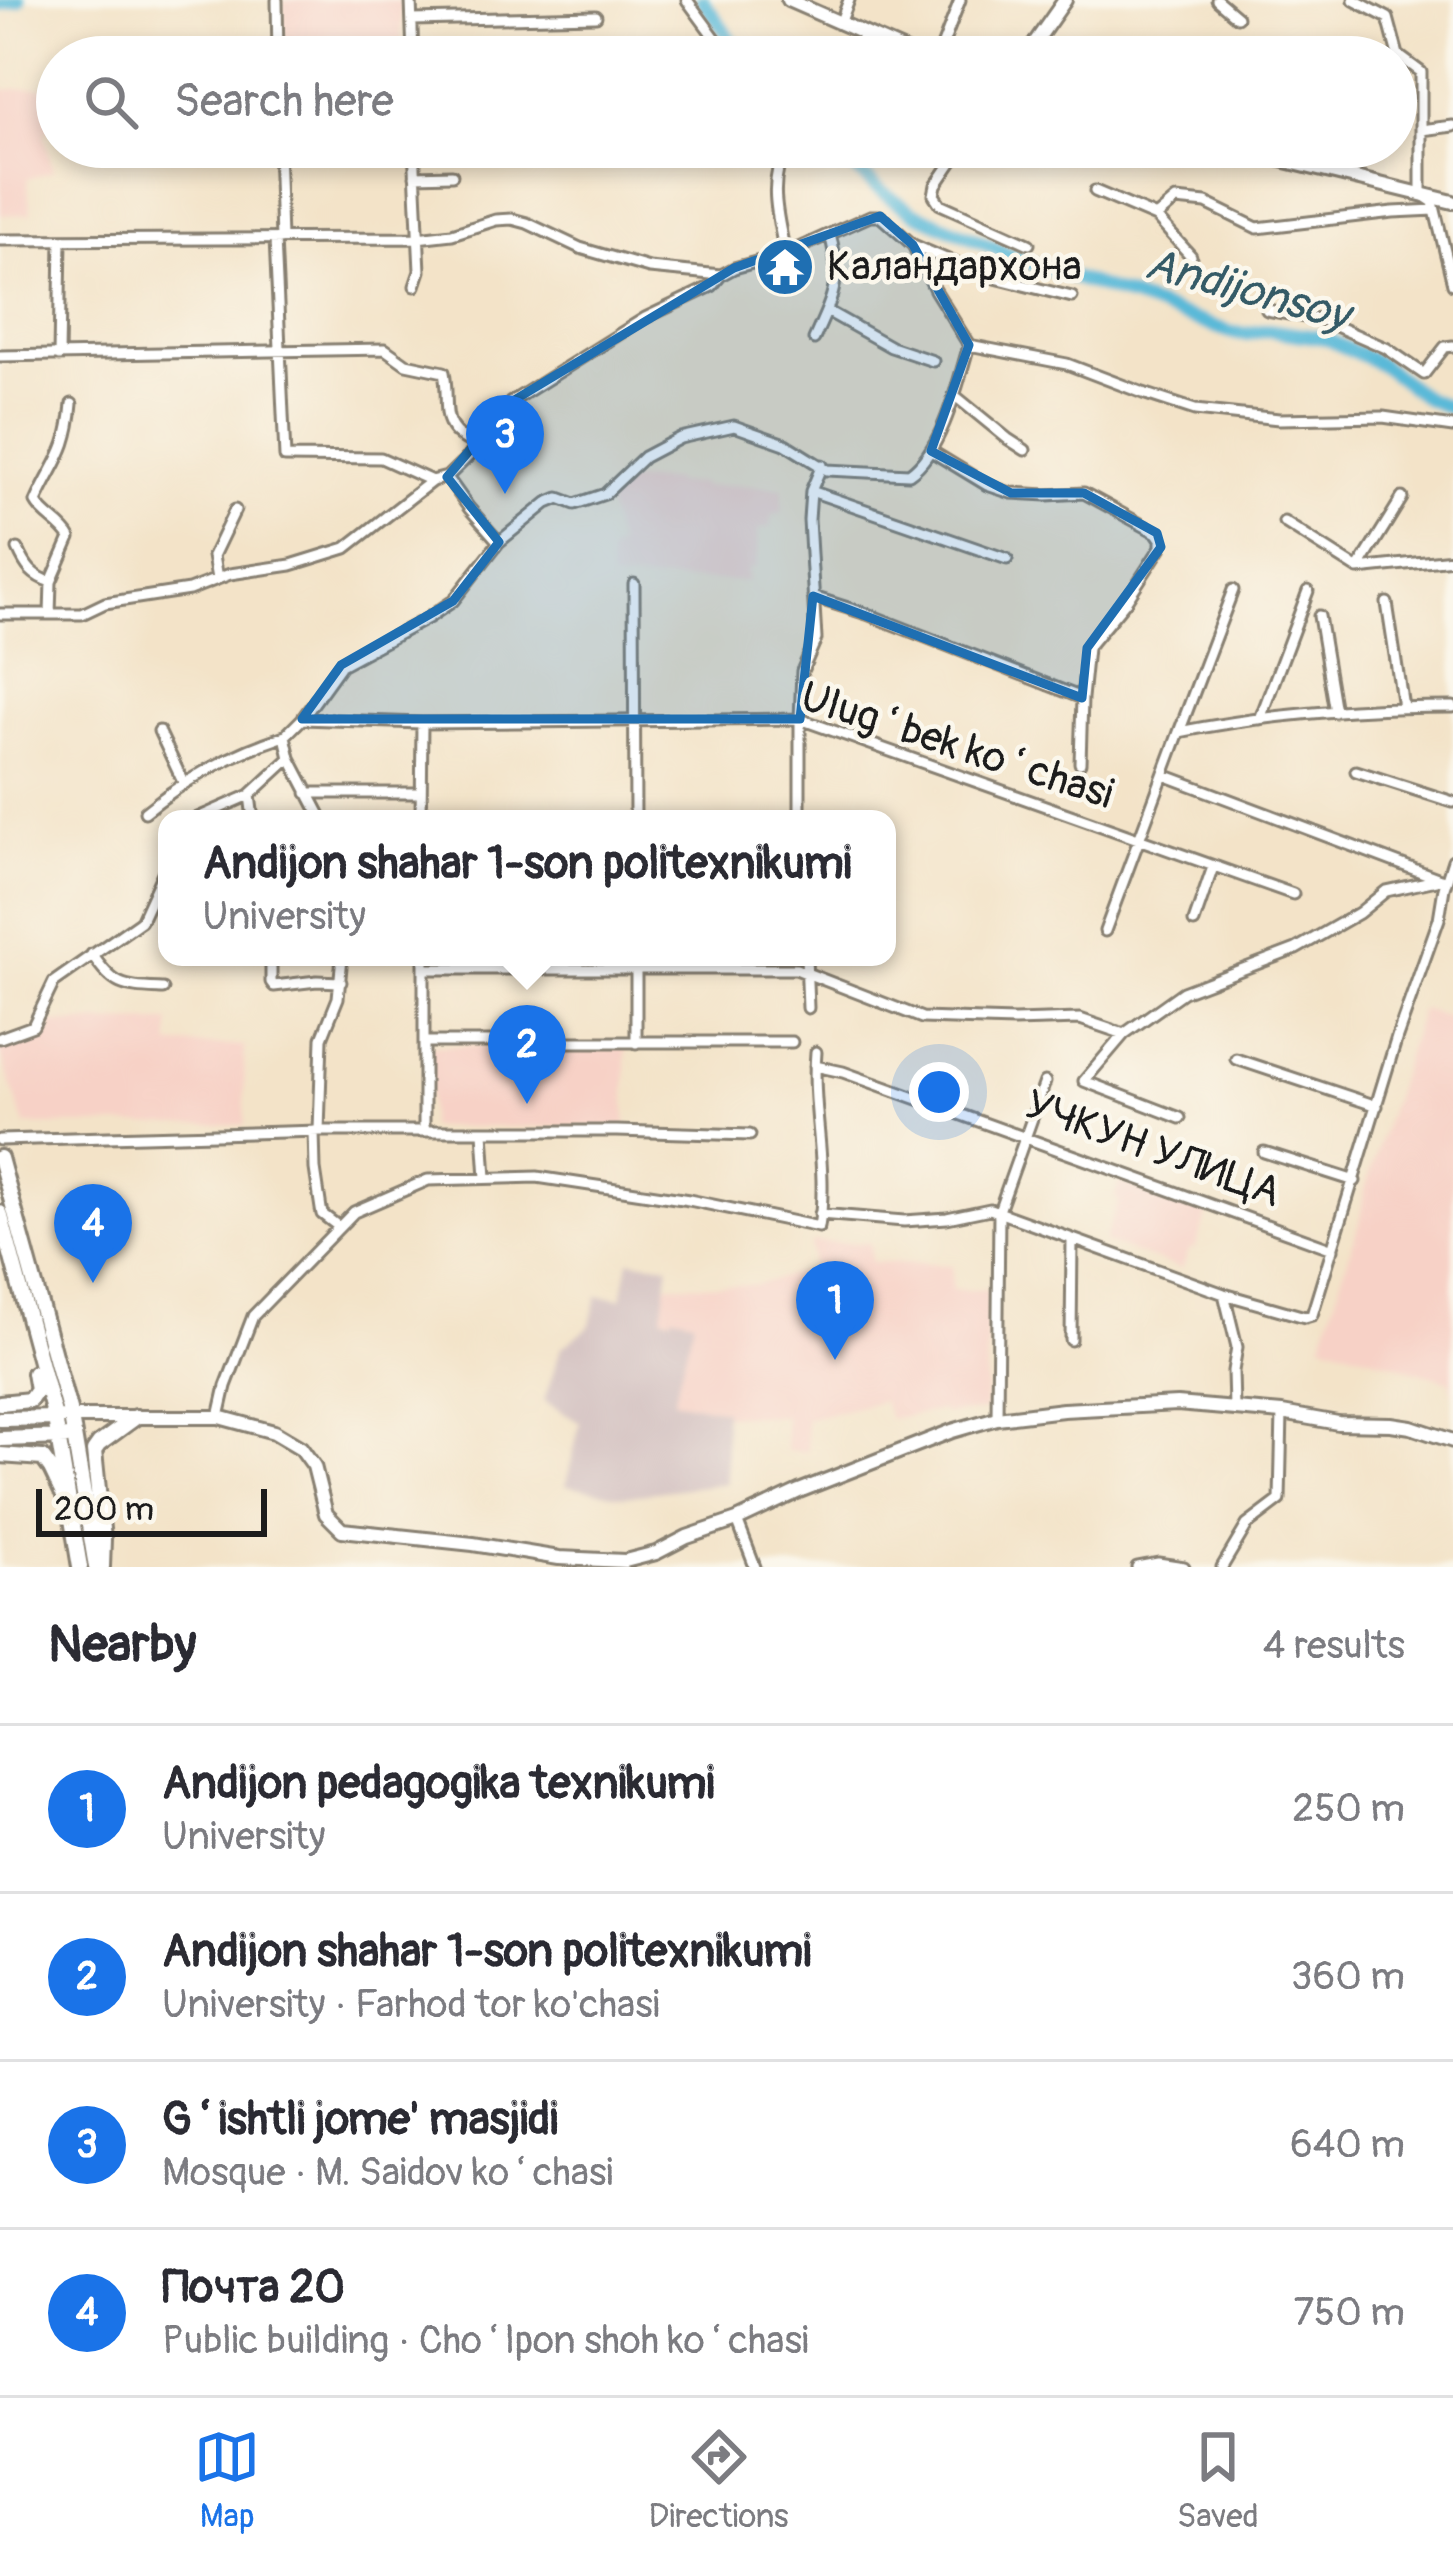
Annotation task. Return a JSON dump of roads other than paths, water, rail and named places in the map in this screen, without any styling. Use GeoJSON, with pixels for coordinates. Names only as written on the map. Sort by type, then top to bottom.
{"type":"FeatureCollection","features":[{"type":"Feature","properties":{"kind":"main road"},"geometry":{"type":"LineString","coordinates":[[0,1158],[99,1567]]}},
{"type":"Feature","properties":{"kind":"main road"},"geometry":{"type":"LineString","coordinates":[[0,1213],[64,1427],[80,1567]]}},
{"type":"Feature","properties":{"kind":"main road"},"geometry":{"type":"LineString","coordinates":[[0,1402],[30,1400],[37,1390],[23,1332],[24,1304]]}},
{"type":"Feature","properties":{"kind":"main road"},"geometry":{"type":"LineString","coordinates":[[99,1567],[103,1539],[94,1451],[136,1417]]}},
{"type":"Feature","properties":{"kind":"main road"},"geometry":{"type":"LineString","coordinates":[[0,1419],[64,1427]]}},
{"type":"Feature","properties":{"kind":"main road"},"geometry":{"type":"LineString","coordinates":[[0,1438],[64,1427]]}},
{"type":"Feature","properties":{"kind":"main road"},"geometry":{"type":"LineString","coordinates":[[0,1455],[45,1459],[74,1525]]}},
{"type":"Feature","properties":{"kind":"street"},"geometry":{"type":"LineString","coordinates":[[277,0],[278,36]]}},
{"type":"Feature","properties":{"kind":"street"},"geometry":{"type":"LineString","coordinates":[[412,0],[412,36]]}},
{"type":"Feature","properties":{"kind":"street"},"geometry":{"type":"LineString","coordinates":[[687,0],[713,36]]}},
{"type":"Feature","properties":{"kind":"street"},"geometry":{"type":"LineString","coordinates":[[788,0],[864,36]]}},
{"type":"Feature","properties":{"kind":"street"},"geometry":{"type":"LineString","coordinates":[[840,25],[849,0]]}},
{"type":"Feature","properties":{"kind":"street"},"geometry":{"type":"LineString","coordinates":[[946,36],[960,0]]}},
{"type":"Feature","properties":{"kind":"street"},"geometry":{"type":"LineString","coordinates":[[1040,36],[1065,0]]}},
{"type":"Feature","properties":{"kind":"street"},"geometry":{"type":"LineString","coordinates":[[1217,0],[1238,17]]}},
{"type":"Feature","properties":{"kind":"street"},"geometry":{"type":"LineString","coordinates":[[1354,0],[1388,18],[1393,36]]}},
{"type":"Feature","properties":{"kind":"street"},"geometry":{"type":"LineString","coordinates":[[412,20],[596,16]]}},
{"type":"Feature","properties":{"kind":"street"},"geometry":{"type":"LineString","coordinates":[[1417,69],[1421,72],[1421,194]]}},
{"type":"Feature","properties":{"kind":"street"},"geometry":{"type":"LineString","coordinates":[[1421,130],[1453,126]]}},
{"type":"Feature","properties":{"kind":"street"},"geometry":{"type":"LineString","coordinates":[[278,168],[285,457],[381,458],[432,482]]}},
{"type":"Feature","properties":{"kind":"street"},"geometry":{"type":"LineString","coordinates":[[415,168],[420,271],[416,286]]}},
{"type":"Feature","properties":{"kind":"street"},"geometry":{"type":"LineString","coordinates":[[775,168],[774,196],[785,254]]}},
{"type":"Feature","properties":{"kind":"street"},"geometry":{"type":"LineString","coordinates":[[948,168],[936,185],[934,196],[940,204],[1029,244]]}},
{"type":"Feature","properties":{"kind":"street"},"geometry":{"type":"LineString","coordinates":[[1315,168],[1453,202]]}},
{"type":"Feature","properties":{"kind":"street"},"geometry":{"type":"LineString","coordinates":[[415,176],[452,175]]}},
{"type":"Feature","properties":{"kind":"street"},"geometry":{"type":"LineString","coordinates":[[1095,191],[1156,217],[1192,256]]}},
{"type":"Feature","properties":{"kind":"street"},"geometry":{"type":"LineString","coordinates":[[1421,194],[1433,202],[1453,284]]}},
{"type":"Feature","properties":{"kind":"street"},"geometry":{"type":"LineString","coordinates":[[1156,217],[1176,200],[1206,203],[1257,228],[1435,210]]}},
{"type":"Feature","properties":{"kind":"street"},"geometry":{"type":"LineString","coordinates":[[0,614],[82,614],[105,603],[190,590],[217,579],[291,565],[346,548],[432,482],[447,478],[512,402],[645,318],[712,286],[734,268],[785,254],[870,216],[880,216],[914,245],[983,275],[1072,296]]}},
{"type":"Feature","properties":{"kind":"street"},"geometry":{"type":"LineString","coordinates":[[0,241],[417,238],[512,219],[580,248],[650,268],[721,275]]}},
{"type":"Feature","properties":{"kind":"street"},"geometry":{"type":"LineString","coordinates":[[814,339],[836,288],[838,270],[830,235]]}},
{"type":"Feature","properties":{"kind":"street"},"geometry":{"type":"LineString","coordinates":[[59,356],[61,240]]}},
{"type":"Feature","properties":{"kind":"street"},"geometry":{"type":"LineString","coordinates":[[914,245],[969,345],[1067,364],[1195,410],[1279,419],[1383,417],[1453,428]]}},
{"type":"Feature","properties":{"kind":"street"},"geometry":{"type":"LineString","coordinates":[[1268,310],[1322,320],[1386,348],[1424,374],[1445,346],[1453,346]]}},
{"type":"Feature","properties":{"kind":"street"},"geometry":{"type":"LineString","coordinates":[[826,311],[891,347],[933,361]]}},
{"type":"Feature","properties":{"kind":"street"},"geometry":{"type":"LineString","coordinates":[[145,812],[225,759],[285,736],[341,665],[452,601],[499,542],[547,502],[560,498],[575,504],[605,494],[644,457],[680,437],[734,425],[784,443],[827,470],[904,475],[916,470],[931,451],[969,345]]}},
{"type":"Feature","properties":{"kind":"street"},"geometry":{"type":"LineString","coordinates":[[0,356],[385,349],[406,364],[444,372],[452,430],[460,439],[479,446]]}},
{"type":"Feature","properties":{"kind":"street"},"geometry":{"type":"LineString","coordinates":[[954,395],[1025,450]]}},
{"type":"Feature","properties":{"kind":"street"},"geometry":{"type":"LineString","coordinates":[[50,614],[51,582],[70,538],[36,502],[64,450],[72,404]]}},
{"type":"Feature","properties":{"kind":"street"},"geometry":{"type":"LineString","coordinates":[[931,451],[1011,493],[1084,493],[1162,539],[1126,601],[1088,648],[1080,763]]}},
{"type":"Feature","properties":{"kind":"street"},"geometry":{"type":"LineString","coordinates":[[800,810],[802,671],[816,639],[809,520],[811,491],[822,466]]}},
{"type":"Feature","properties":{"kind":"street"},"geometry":{"type":"LineString","coordinates":[[447,478],[499,542]]}},
{"type":"Feature","properties":{"kind":"street"},"geometry":{"type":"LineString","coordinates":[[811,491],[1007,560]]}},
{"type":"Feature","properties":{"kind":"street"},"geometry":{"type":"LineString","coordinates":[[1358,569],[1402,497]]}},
{"type":"Feature","properties":{"kind":"street"},"geometry":{"type":"LineString","coordinates":[[217,579],[214,556],[235,510]]}},
{"type":"Feature","properties":{"kind":"street"},"geometry":{"type":"LineString","coordinates":[[1284,522],[1358,569],[1453,559]]}},
{"type":"Feature","properties":{"kind":"street"},"geometry":{"type":"LineString","coordinates":[[19,549],[35,577],[51,582]]}},
{"type":"Feature","properties":{"kind":"street"},"geometry":{"type":"LineString","coordinates":[[634,584],[635,810]]}},
{"type":"Feature","properties":{"kind":"street"},"geometry":{"type":"LineString","coordinates":[[1105,931],[1233,590]]}},
{"type":"Feature","properties":{"kind":"street"},"geometry":{"type":"LineString","coordinates":[[1260,719],[1308,591]]}},
{"type":"Feature","properties":{"kind":"street"},"geometry":{"type":"LineString","coordinates":[[813,596],[1082,698]]}},
{"type":"Feature","properties":{"kind":"street"},"geometry":{"type":"LineString","coordinates":[[1387,603],[1403,707]]}},
{"type":"Feature","properties":{"kind":"street"},"geometry":{"type":"LineString","coordinates":[[814,614],[836,604]]}},
{"type":"Feature","properties":{"kind":"street"},"geometry":{"type":"LineString","coordinates":[[1319,616],[1335,712]]}},
{"type":"Feature","properties":{"kind":"street"},"geometry":{"type":"LineString","coordinates":[[1179,732],[1234,721],[1453,706]]}},
{"type":"Feature","properties":{"kind":"street","name":"Ulugʻbek koʻchasi"},"geometry":{"type":"LineString","coordinates":[[302,718],[422,724],[800,719],[1293,894]]}},
{"type":"Feature","properties":{"kind":"street"},"geometry":{"type":"LineString","coordinates":[[421,810],[422,724]]}},
{"type":"Feature","properties":{"kind":"street"},"geometry":{"type":"LineString","coordinates":[[159,731],[184,784]]}},
{"type":"Feature","properties":{"kind":"street"},"geometry":{"type":"LineString","coordinates":[[285,736],[290,758],[317,810]]}},
{"type":"Feature","properties":{"kind":"street"},"geometry":{"type":"LineString","coordinates":[[216,810],[250,795],[290,758]]}},
{"type":"Feature","properties":{"kind":"street"},"geometry":{"type":"LineString","coordinates":[[1356,771],[1453,802]]}},
{"type":"Feature","properties":{"kind":"street"},"geometry":{"type":"LineString","coordinates":[[1164,775],[1444,880]]}},
{"type":"Feature","properties":{"kind":"street"},"geometry":{"type":"LineString","coordinates":[[307,793],[420,793]]}},
{"type":"Feature","properties":{"kind":"street"},"geometry":{"type":"LineString","coordinates":[[250,795],[252,810]]}},
{"type":"Feature","properties":{"kind":"street"},"geometry":{"type":"LineString","coordinates":[[820,1214],[904,1221],[990,1209],[1224,1294],[1312,1315],[1397,1037],[1439,920],[1444,880],[1453,860]]}},
{"type":"Feature","properties":{"kind":"street"},"geometry":{"type":"LineString","coordinates":[[1194,922],[1214,867]]}},
{"type":"Feature","properties":{"kind":"street"},"geometry":{"type":"LineString","coordinates":[[1180,1118],[1084,1082],[1124,1034],[1183,992],[1296,949],[1359,913],[1386,891],[1444,880]]}},
{"type":"Feature","properties":{"kind":"street"},"geometry":{"type":"LineString","coordinates":[[0,1038],[33,1026],[54,982],[141,921],[158,884]]}},
{"type":"Feature","properties":{"kind":"street"},"geometry":{"type":"LineString","coordinates":[[1439,920],[1453,923]]}},
{"type":"Feature","properties":{"kind":"street"},"geometry":{"type":"LineString","coordinates":[[92,954],[112,980],[135,988],[163,989]]}},
{"type":"Feature","properties":{"kind":"street"},"geometry":{"type":"LineString","coordinates":[[272,966],[274,986],[340,982]]}},
{"type":"Feature","properties":{"kind":"street"},"geometry":{"type":"LineString","coordinates":[[339,1227],[322,1214],[315,1168],[322,1038],[341,966]]}},
{"type":"Feature","properties":{"kind":"street"},"geometry":{"type":"LineString","coordinates":[[424,966],[424,1131]]}},
{"type":"Feature","properties":{"kind":"street"},"geometry":{"type":"LineString","coordinates":[[636,966],[636,1043]]}},
{"type":"Feature","properties":{"kind":"street"},"geometry":{"type":"LineString","coordinates":[[716,966],[796,969],[922,1018],[1080,1019],[1124,1034]]}},
{"type":"Feature","properties":{"kind":"street"},"geometry":{"type":"LineString","coordinates":[[807,966],[808,1008]]}},
{"type":"Feature","properties":{"kind":"street"},"geometry":{"type":"LineString","coordinates":[[424,1042],[792,1042]]}},
{"type":"Feature","properties":{"kind":"street"},"geometry":{"type":"LineString","coordinates":[[219,1417],[253,1316],[354,1212],[428,1180],[537,1177],[689,1200],[815,1227],[820,1224],[816,1052]]}},
{"type":"Feature","properties":{"kind":"street"},"geometry":{"type":"LineString","coordinates":[[1236,1059],[1377,1106]]}},
{"type":"Feature","properties":{"kind":"street","name":"УЧКУН УЛИЦА"},"geometry":{"type":"LineString","coordinates":[[815,1066],[843,1072],[1334,1249]]}},
{"type":"Feature","properties":{"kind":"street"},"geometry":{"type":"LineString","coordinates":[[997,1418],[999,1211],[1045,1082]]}},
{"type":"Feature","properties":{"kind":"street"},"geometry":{"type":"LineString","coordinates":[[0,1140],[317,1131],[750,1135]]}},
{"type":"Feature","properties":{"kind":"street"},"geometry":{"type":"LineString","coordinates":[[483,1132],[486,1178]]}},
{"type":"Feature","properties":{"kind":"street"},"geometry":{"type":"LineString","coordinates":[[1264,1151],[1354,1181]]}},
{"type":"Feature","properties":{"kind":"street"},"geometry":{"type":"LineString","coordinates":[[1070,1340],[1072,1240]]}},
{"type":"Feature","properties":{"kind":"street"},"geometry":{"type":"LineString","coordinates":[[1224,1294],[1237,1346],[1234,1408]]}},
{"type":"Feature","properties":{"kind":"street"},"geometry":{"type":"LineString","coordinates":[[64,1427],[136,1417],[219,1417],[274,1432],[302,1448],[314,1466],[326,1514],[342,1530],[559,1558],[626,1561],[930,1439],[997,1418],[1177,1404],[1339,1423],[1411,1426],[1453,1441]]}},
{"type":"Feature","properties":{"kind":"street"},"geometry":{"type":"LineString","coordinates":[[1222,1567],[1247,1525],[1280,1500],[1282,1413]]}},
{"type":"Feature","properties":{"kind":"street"},"geometry":{"type":"LineString","coordinates":[[737,1520],[755,1567]]}},
{"type":"Feature","properties":{"kind":"street"},"geometry":{"type":"LineString","coordinates":[[1137,1567],[1158,1562],[1184,1567]]}},
{"type":"Feature","properties":{"kind":"waterway","name":"Andijonsoy"},"geometry":{"type":"LineString","coordinates":[[0,5],[19,0]]}},
{"type":"Feature","properties":{"kind":"waterway","name":"Andijonsoy"},"geometry":{"type":"LineString","coordinates":[[702,0],[729,36]]}},
{"type":"Feature","properties":{"kind":"waterway","name":"Andijonsoy"},"geometry":{"type":"LineString","coordinates":[[855,168],[913,212],[1022,260],[1233,333],[1268,330],[1325,338],[1380,364],[1427,399],[1453,409]]}},
{"type":"Feature","properties":{"kind":"place","name":"Каландархона"},"geometry":{"type":"Point","coordinates":[785,267]}},
{"type":"Feature","properties":{"kind":"place","name":"Gʻishtli jome' masjidi"},"geometry":{"type":"Point","coordinates":[505,494]}},
{"type":"Feature","properties":{"kind":"place","name":"Andijon shahar 1-son politexnikumi"},"geometry":{"type":"Point","coordinates":[527,1104]}},
{"type":"Feature","properties":{"kind":"place","name":"Почта 20"},"geometry":{"type":"Point","coordinates":[93,1283]}},
{"type":"Feature","properties":{"kind":"place","name":"Andijon pedagogika texnikumi"},"geometry":{"type":"Point","coordinates":[835,1360]}}]}
